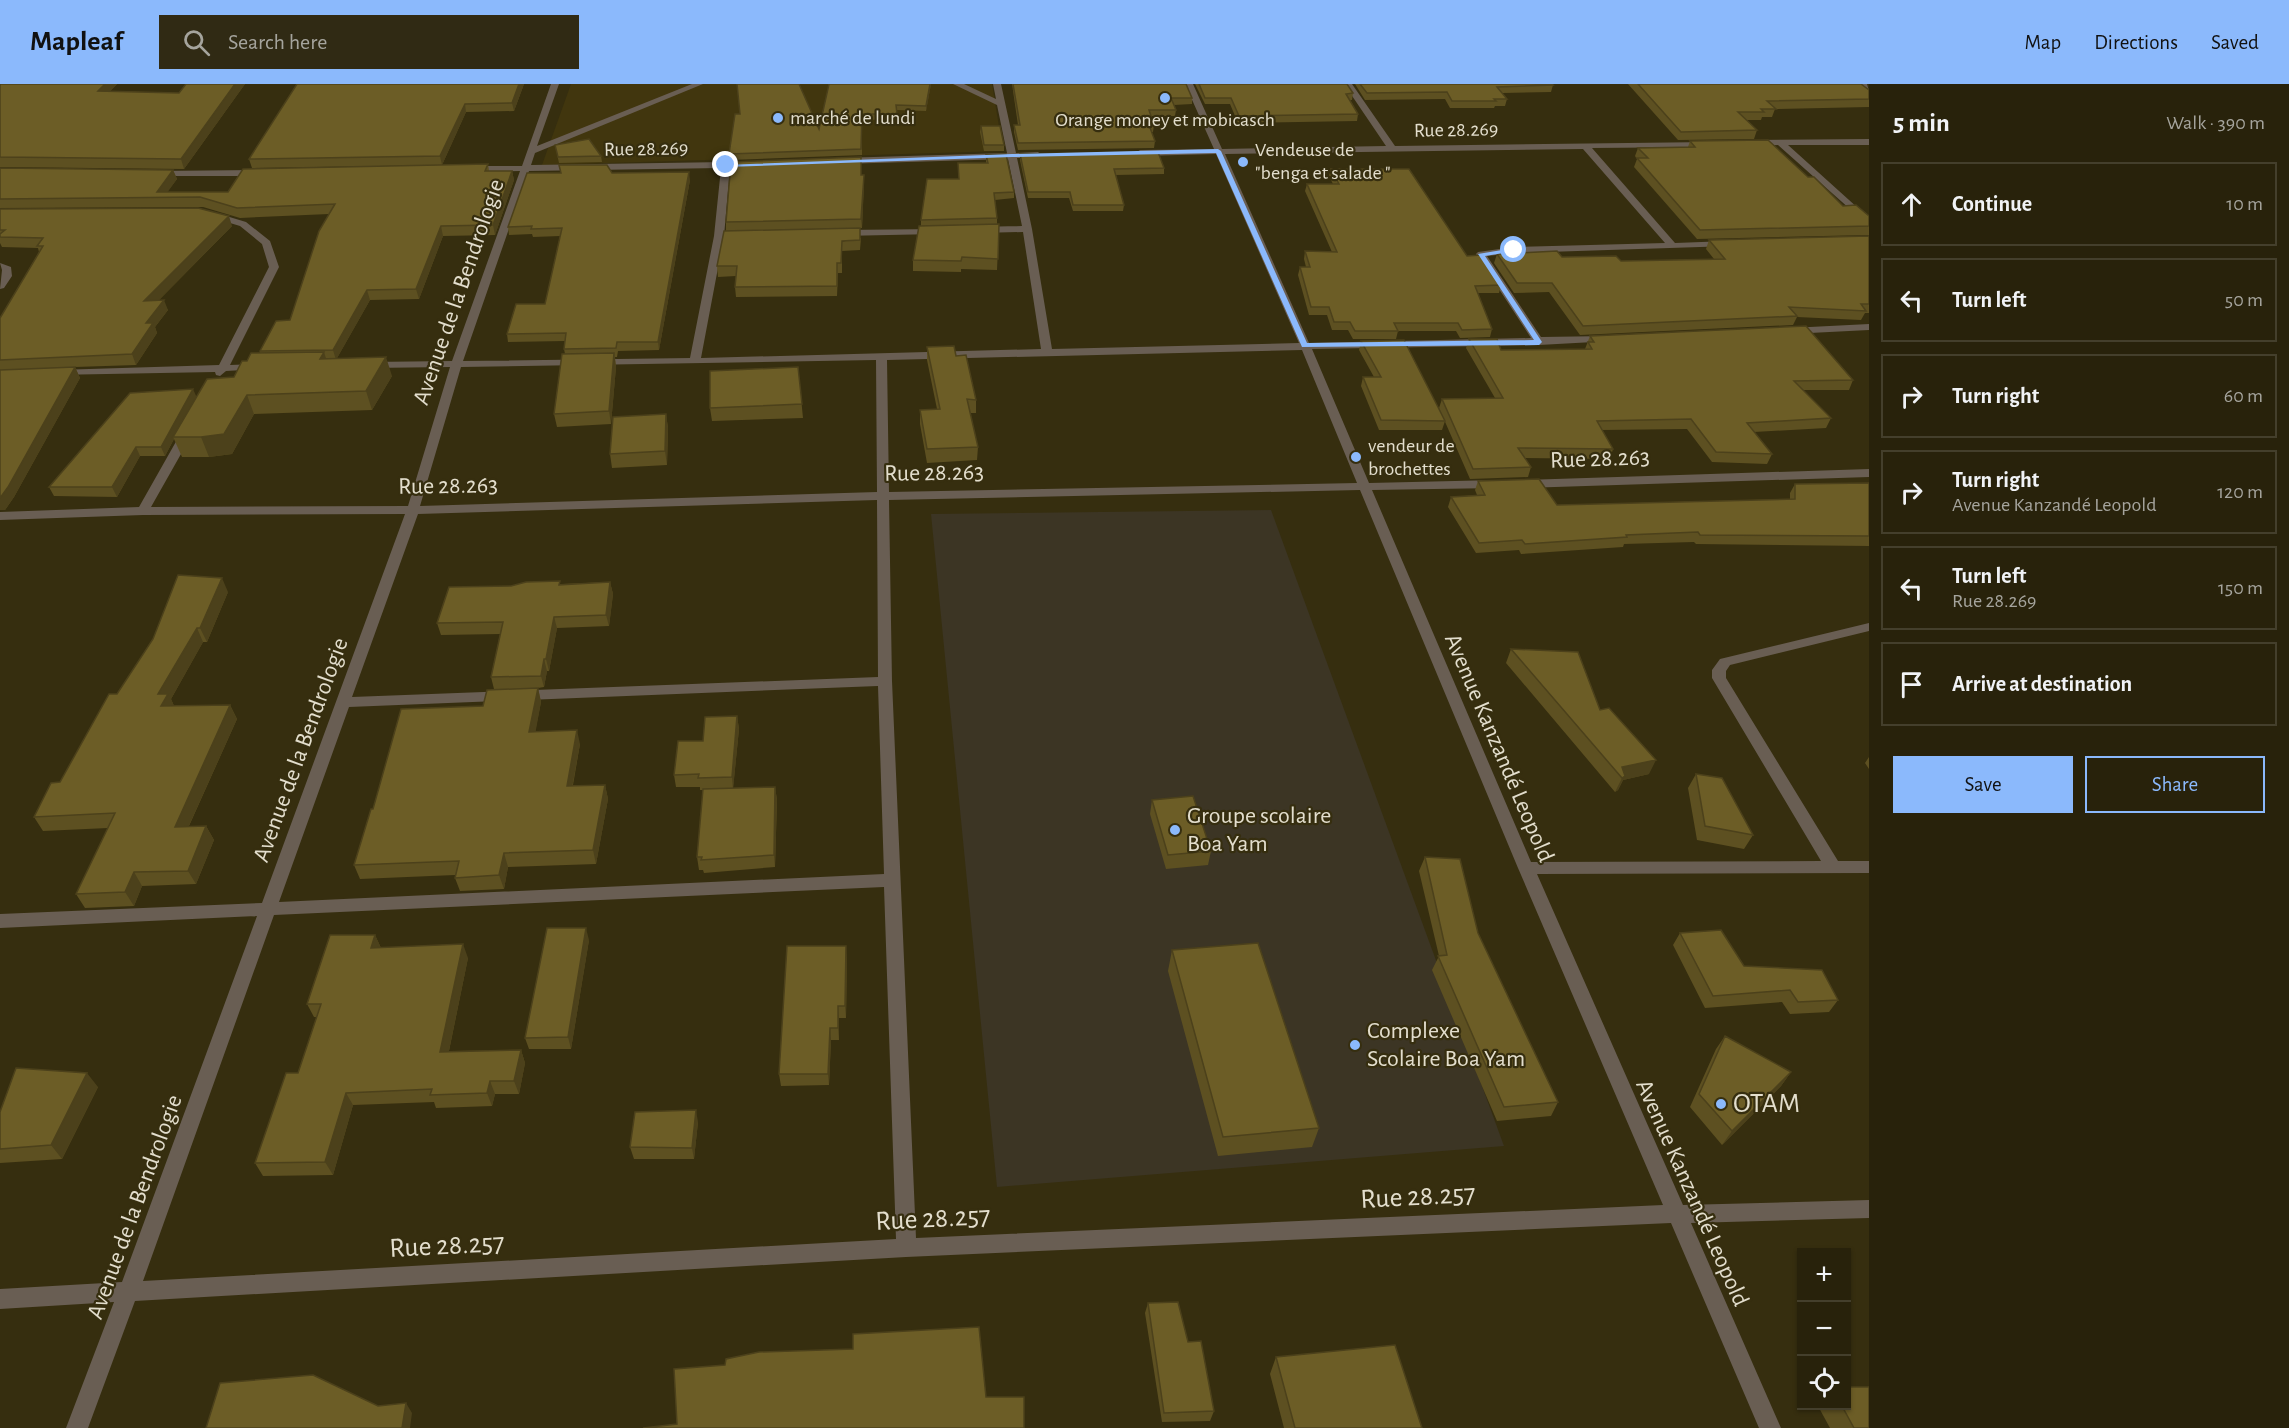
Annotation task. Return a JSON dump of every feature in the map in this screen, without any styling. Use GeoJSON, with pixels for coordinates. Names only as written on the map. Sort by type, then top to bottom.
{"type":"FeatureCollection","features":[{"type":"Feature","properties":{"kind":"street","name":"Avenue de la Bendrologie"},"geometry":{"type":"LineString","coordinates":[[77,1428],[413,510],[456,364],[555,84]]}},
{"type":"Feature","properties":{"kind":"street"},"geometry":{"type":"LineString","coordinates":[[690,84],[698,84]]}},
{"type":"Feature","properties":{"kind":"street"},"geometry":{"type":"LineString","coordinates":[[530,152],[698,84]]}},
{"type":"Feature","properties":{"kind":"street"},"geometry":{"type":"LineString","coordinates":[[957,84],[1001,104]]}},
{"type":"Feature","properties":{"kind":"street"},"geometry":{"type":"LineString","coordinates":[[997,84],[1027,229],[1047,353]]}},
{"type":"Feature","properties":{"kind":"street","name":"Avenue Kanzandé Leopold"},"geometry":{"type":"LineString","coordinates":[[1189,84],[1305,345],[1526,868],[1770,1428]]}},
{"type":"Feature","properties":{"kind":"street"},"geometry":{"type":"LineString","coordinates":[[1348,84],[1392,149]]}},
{"type":"Feature","properties":{"kind":"street"},"geometry":{"type":"LineString","coordinates":[[1862,84],[1869,89]]}},
{"type":"Feature","properties":{"kind":"street"},"geometry":{"type":"LineString","coordinates":[[1746,143],[1869,142]]}},
{"type":"Feature","properties":{"kind":"street"},"geometry":{"type":"LineString","coordinates":[[1780,143],[1869,223]]}},
{"type":"Feature","properties":{"kind":"street","name":"Rue 28.269"},"geometry":{"type":"LineString","coordinates":[[1126,153],[1712,144]]}},
{"type":"Feature","properties":{"kind":"street"},"geometry":{"type":"LineString","coordinates":[[1586,147],[1623,186],[1671,244]]}},
{"type":"Feature","properties":{"kind":"street"},"geometry":{"type":"LineString","coordinates":[[833,162],[1046,154]]}},
{"type":"Feature","properties":{"kind":"street","name":"Rue 28.269"},"geometry":{"type":"LineString","coordinates":[[452,170],[762,164]]}},
{"type":"Feature","properties":{"kind":"street"},"geometry":{"type":"LineString","coordinates":[[695,360],[719,236],[726,165]]}},
{"type":"Feature","properties":{"kind":"street"},"geometry":{"type":"LineString","coordinates":[[142,173],[273,172]]}},
{"type":"Feature","properties":{"kind":"street"},"geometry":{"type":"LineString","coordinates":[[203,212],[243,224],[267,243],[274,267],[212,388]]}},
{"type":"Feature","properties":{"kind":"street"},"geometry":{"type":"LineString","coordinates":[[968,230],[1027,229]]}},
{"type":"Feature","properties":{"kind":"street"},"geometry":{"type":"LineString","coordinates":[[825,233],[944,231]]}},
{"type":"Feature","properties":{"kind":"street"},"geometry":{"type":"LineString","coordinates":[[719,236],[731,235]]}},
{"type":"Feature","properties":{"kind":"street"},"geometry":{"type":"LineString","coordinates":[[1539,342],[1481,254],[1514,250],[1671,244],[1741,244]]}},
{"type":"Feature","properties":{"kind":"street"},"geometry":{"type":"LineString","coordinates":[[0,266],[7,269],[7,276],[0,286]]}},
{"type":"Feature","properties":{"kind":"street"},"geometry":{"type":"LineString","coordinates":[[1775,331],[1869,327]]}},
{"type":"Feature","properties":{"kind":"street"},"geometry":{"type":"LineString","coordinates":[[351,365],[1047,353],[1621,339]]}},
{"type":"Feature","properties":{"kind":"street"},"geometry":{"type":"LineString","coordinates":[[881,355],[885,681],[906,1248]]}},
{"type":"Feature","properties":{"kind":"street"},"geometry":{"type":"LineString","coordinates":[[47,374],[270,367]]}},
{"type":"Feature","properties":{"kind":"street"},"geometry":{"type":"LineString","coordinates":[[143,511],[195,419]]}},
{"type":"Feature","properties":{"kind":"street","name":"Rue 28.263"},"geometry":{"type":"LineString","coordinates":[[0,516],[143,511],[413,510],[883,496],[1364,488],[1869,473]]}},
{"type":"Feature","properties":{"kind":"street"},"geometry":{"type":"LineString","coordinates":[[1833,867],[1719,678],[1719,670],[1725,662],[1869,627]]}},
{"type":"Feature","properties":{"kind":"street"},"geometry":{"type":"LineString","coordinates":[[342,702],[885,681]]}},
{"type":"Feature","properties":{"kind":"street"},"geometry":{"type":"LineString","coordinates":[[1526,868],[1869,867]]}},
{"type":"Feature","properties":{"kind":"street"},"geometry":{"type":"LineString","coordinates":[[1,920],[893,880]]}},
{"type":"Feature","properties":{"kind":"street","name":"Rue 28.257"},"geometry":{"type":"LineString","coordinates":[[0,1299],[906,1248],[1676,1214],[1869,1209]]}},
{"type":"Feature","properties":{"kind":"shaded area","name":"marché de lundi"},"geometry":{"type":"Polygon","coordinates":[[[571,84],[992,84],[1003,151],[542,165],[571,84]]]}},
{"type":"Feature","properties":{"kind":"shaded area","name":"Groupe scolaire Boa Yam"},"geometry":{"type":"Polygon","coordinates":[[[1271,510],[1504,1146],[997,1187],[931,514],[1271,510]]]}},
{"type":"Feature","properties":{"kind":"building"},"geometry":{"type":"Polygon","coordinates":[[[0,84],[105,84],[98,91],[179,93],[186,84],[235,84],[181,159],[0,157],[0,84]]]}},
{"type":"Feature","properties":{"kind":"building"},"geometry":{"type":"Polygon","coordinates":[[[297,84],[519,84],[512,103],[465,104],[440,156],[249,159],[297,84]]]}},
{"type":"Feature","properties":{"kind":"building"},"geometry":{"type":"Polygon","coordinates":[[[737,84],[799,84],[819,129],[829,84],[930,84],[926,106],[896,105],[897,114],[862,114],[861,149],[729,154],[735,114],[740,114],[737,84]]]}},
{"type":"Feature","properties":{"kind":"building"},"geometry":{"type":"Polygon","coordinates":[[[1013,84],[1186,84],[1192,98],[1171,98],[1176,110],[1149,110],[1154,125],[1149,125],[1155,141],[1018,143],[1014,125],[1020,125],[1013,84]]]}},
{"type":"Feature","properties":{"kind":"building"},"geometry":{"type":"Polygon","coordinates":[[[1199,84],[1347,84],[1353,93],[1346,94],[1358,114],[1239,116],[1231,98],[1205,98],[1199,84]]]}},
{"type":"Feature","properties":{"kind":"building"},"geometry":{"type":"Polygon","coordinates":[[[1360,84],[1553,85],[1497,87],[1507,99],[1494,99],[1496,101],[1452,101],[1447,92],[1367,93],[1360,84]]]}},
{"type":"Feature","properties":{"kind":"building"},"geometry":{"type":"Polygon","coordinates":[[[1638,84],[1861,84],[1869,90],[1869,99],[1767,101],[1776,109],[1761,109],[1764,112],[1738,112],[1757,130],[1681,132],[1638,84]]]}},
{"type":"Feature","properties":{"kind":"building"},"geometry":{"type":"Polygon","coordinates":[[[981,126],[1000,126],[1004,145],[984,145],[981,126]]]}},
{"type":"Feature","properties":{"kind":"building"},"geometry":{"type":"Polygon","coordinates":[[[589,139],[601,156],[558,157],[555,145],[589,139]]]}},
{"type":"Feature","properties":{"kind":"building"},"geometry":{"type":"Polygon","coordinates":[[[1768,140],[1808,177],[1814,177],[1843,206],[1856,205],[1869,216],[1869,226],[1700,230],[1637,158],[1648,158],[1638,148],[1695,147],[1690,141],[1768,140]]]}},
{"type":"Feature","properties":{"kind":"building"},"geometry":{"type":"Polygon","coordinates":[[[1158,152],[1164,168],[1114,169],[1124,205],[1073,205],[1070,192],[1028,192],[1020,154],[1158,152]]]}},
{"type":"Feature","properties":{"kind":"building"},"geometry":{"type":"Polygon","coordinates":[[[1006,154],[1014,192],[994,193],[997,218],[921,220],[927,179],[959,179],[958,163],[988,163],[986,155],[1006,154]]]}},
{"type":"Feature","properties":{"kind":"building"},"geometry":{"type":"Polygon","coordinates":[[[861,157],[861,175],[864,175],[861,219],[726,222],[731,162],[861,157]]]}},
{"type":"Feature","properties":{"kind":"building"},"geometry":{"type":"Polygon","coordinates":[[[488,164],[485,171],[512,171],[493,225],[441,226],[416,289],[367,290],[333,350],[260,351],[276,321],[290,320],[319,231],[335,204],[237,208],[200,197],[0,199],[0,168],[173,170],[157,192],[228,192],[243,169],[488,164]]]}},
{"type":"Feature","properties":{"kind":"building"},"geometry":{"type":"Polygon","coordinates":[[[559,165],[607,165],[612,173],[689,172],[658,342],[617,342],[616,348],[564,349],[566,333],[507,334],[516,304],[545,304],[562,228],[508,227],[527,173],[561,173],[559,165]]]}},
{"type":"Feature","properties":{"kind":"building"},"geometry":{"type":"Polygon","coordinates":[[[1331,169],[1409,169],[1467,256],[1481,255],[1501,285],[1475,286],[1492,329],[1462,330],[1458,323],[1394,323],[1398,331],[1355,331],[1350,322],[1334,322],[1329,307],[1311,307],[1300,267],[1310,267],[1305,251],[1337,252],[1307,184],[1339,184],[1331,169]]]}},
{"type":"Feature","properties":{"kind":"building"},"geometry":{"type":"Polygon","coordinates":[[[198,208],[229,216],[144,301],[164,300],[146,323],[153,323],[132,354],[0,360],[0,318],[43,246],[37,246],[43,238],[0,237],[5,230],[0,230],[0,209],[198,208]]]}},
{"type":"Feature","properties":{"kind":"building"},"geometry":{"type":"Polygon","coordinates":[[[999,224],[998,259],[962,257],[961,261],[913,260],[919,226],[999,224]]]}},
{"type":"Feature","properties":{"kind":"building"},"geometry":{"type":"Polygon","coordinates":[[[860,228],[860,240],[842,241],[841,263],[837,263],[837,286],[735,287],[737,266],[717,266],[724,231],[860,228]]]}},
{"type":"Feature","properties":{"kind":"building"},"geometry":{"type":"Polygon","coordinates":[[[1869,236],[1869,304],[1861,304],[1866,311],[1789,307],[1797,316],[1583,326],[1552,283],[1517,283],[1497,254],[1557,251],[1562,257],[1616,256],[1621,261],[1725,259],[1709,240],[1869,236]]]}},
{"type":"Feature","properties":{"kind":"building"},"geometry":{"type":"Polygon","coordinates":[[[1806,326],[1853,380],[1794,381],[1831,418],[1747,423],[1772,454],[1716,452],[1691,419],[1597,421],[1613,449],[1518,448],[1531,467],[1473,469],[1442,399],[1503,398],[1469,339],[1497,339],[1501,350],[1592,349],[1588,342],[1594,342],[1590,336],[1806,326]]]}},
{"type":"Feature","properties":{"kind":"building"},"geometry":{"type":"Polygon","coordinates":[[[1404,340],[1445,421],[1381,420],[1363,377],[1381,377],[1361,341],[1404,340]]]}},
{"type":"Feature","properties":{"kind":"building"},"geometry":{"type":"Polygon","coordinates":[[[954,346],[956,356],[966,355],[976,400],[967,399],[978,447],[927,449],[920,410],[940,409],[927,347],[954,346]]]}},
{"type":"Feature","properties":{"kind":"building"},"geometry":{"type":"Polygon","coordinates":[[[324,352],[320,359],[386,357],[366,391],[247,395],[224,434],[173,437],[207,379],[234,377],[242,361],[247,361],[251,353],[324,352]]]}},
{"type":"Feature","properties":{"kind":"building"},"geometry":{"type":"Polygon","coordinates":[[[614,353],[609,411],[554,414],[562,354],[614,353]]]}},
{"type":"Feature","properties":{"kind":"building"},"geometry":{"type":"Polygon","coordinates":[[[75,367],[8,487],[0,498],[0,370],[75,367]]]}},
{"type":"Feature","properties":{"kind":"building"},"geometry":{"type":"Polygon","coordinates":[[[798,367],[802,404],[710,408],[710,371],[798,367]]]}},
{"type":"Feature","properties":{"kind":"building"},"geometry":{"type":"Polygon","coordinates":[[[193,389],[161,447],[136,447],[112,487],[49,487],[130,393],[193,389]]]}},
{"type":"Feature","properties":{"kind":"building"},"geometry":{"type":"Polygon","coordinates":[[[666,414],[665,451],[610,454],[613,417],[666,414]]]}},
{"type":"Feature","properties":{"kind":"building"},"geometry":{"type":"Polygon","coordinates":[[[1539,479],[1557,505],[1795,499],[1795,484],[1869,483],[1869,536],[1700,535],[1698,532],[1626,535],[1627,537],[1525,544],[1522,540],[1479,543],[1451,497],[1485,495],[1478,481],[1539,479]]]}},
{"type":"Feature","properties":{"kind":"building"},"geometry":{"type":"Polygon","coordinates":[[[178,575],[222,578],[200,628],[197,628],[158,694],[168,694],[161,706],[230,705],[175,827],[206,826],[188,871],[134,872],[125,892],[76,894],[115,813],[34,817],[51,783],[60,782],[109,694],[117,694],[153,639],[178,575]]]}},
{"type":"Feature","properties":{"kind":"building"},"geometry":{"type":"Polygon","coordinates":[[[560,581],[559,585],[610,582],[606,615],[554,617],[541,676],[491,677],[503,622],[437,623],[449,587],[511,586],[526,582],[560,581]]]}},
{"type":"Feature","properties":{"kind":"building"},"geometry":{"type":"Polygon","coordinates":[[[1511,649],[1578,652],[1600,710],[1609,708],[1656,760],[1622,767],[1625,776],[1622,778],[1511,649]]]}},
{"type":"Feature","properties":{"kind":"building"},"geometry":{"type":"Polygon","coordinates":[[[538,688],[529,732],[577,730],[567,786],[605,785],[593,850],[504,853],[499,875],[455,878],[459,861],[354,865],[371,809],[373,809],[401,709],[483,706],[487,690],[538,688]]]}},
{"type":"Feature","properties":{"kind":"building"},"geometry":{"type":"Polygon","coordinates":[[[737,716],[732,777],[698,778],[699,774],[674,775],[678,741],[703,741],[705,717],[737,716]]]}},
{"type":"Feature","properties":{"kind":"building"},"geometry":{"type":"Polygon","coordinates":[[[1696,774],[1722,778],[1753,835],[1705,826],[1696,774]]]}},
{"type":"Feature","properties":{"kind":"building"},"geometry":{"type":"Polygon","coordinates":[[[775,787],[774,855],[701,860],[702,857],[697,857],[703,789],[775,787]]]}},
{"type":"Feature","properties":{"kind":"building"},"geometry":{"type":"Polygon","coordinates":[[[1193,796],[1211,851],[1168,855],[1152,800],[1193,796]]]}},
{"type":"Feature","properties":{"kind":"building"},"geometry":{"type":"Polygon","coordinates":[[[1425,857],[1460,859],[1478,933],[1558,1102],[1504,1107],[1438,956],[1447,955],[1425,857]]]}},
{"type":"Feature","properties":{"kind":"building"},"geometry":{"type":"Polygon","coordinates":[[[547,928],[586,928],[568,1037],[525,1038],[547,928]]]}},
{"type":"Feature","properties":{"kind":"building"},"geometry":{"type":"Polygon","coordinates":[[[1721,930],[1744,966],[1822,970],[1838,1000],[1798,1002],[1790,990],[1713,996],[1680,933],[1721,930]]]}},
{"type":"Feature","properties":{"kind":"building"},"geometry":{"type":"Polygon","coordinates":[[[330,935],[375,935],[371,948],[463,944],[440,1052],[521,1050],[514,1081],[490,1081],[487,1093],[430,1095],[432,1089],[346,1093],[325,1162],[255,1163],[286,1073],[298,1073],[321,1004],[307,1004],[330,935]]]}},
{"type":"Feature","properties":{"kind":"building"},"geometry":{"type":"Polygon","coordinates":[[[1258,943],[1319,1128],[1223,1137],[1172,950],[1258,943]]]}},
{"type":"Feature","properties":{"kind":"building"},"geometry":{"type":"Polygon","coordinates":[[[787,946],[846,946],[845,1006],[838,1006],[838,1028],[830,1028],[828,1074],[779,1074],[787,946]]]}},
{"type":"Feature","properties":{"kind":"building"},"geometry":{"type":"Polygon","coordinates":[[[1725,1036],[1791,1072],[1732,1131],[1699,1094],[1725,1036]]]}},
{"type":"Feature","properties":{"kind":"building"},"geometry":{"type":"Polygon","coordinates":[[[16,1068],[87,1073],[51,1145],[0,1149],[0,1112],[16,1068]]]}},
{"type":"Feature","properties":{"kind":"building"},"geometry":{"type":"Polygon","coordinates":[[[696,1110],[692,1148],[630,1147],[635,1112],[696,1110]]]}},
{"type":"Feature","properties":{"kind":"building"},"geometry":{"type":"Polygon","coordinates":[[[1178,1302],[1188,1342],[1201,1341],[1214,1411],[1164,1413],[1148,1303],[1178,1302]]]}},
{"type":"Feature","properties":{"kind":"building"},"geometry":{"type":"Polygon","coordinates":[[[979,1327],[986,1397],[1024,1397],[1024,1428],[643,1428],[677,1424],[674,1369],[725,1365],[726,1359],[759,1352],[853,1349],[853,1334],[979,1327]]]}},
{"type":"Feature","properties":{"kind":"building"},"geometry":{"type":"Polygon","coordinates":[[[1395,1345],[1422,1428],[1295,1428],[1276,1357],[1395,1345]]]}},
{"type":"Feature","properties":{"kind":"building"},"geometry":{"type":"Polygon","coordinates":[[[313,1375],[378,1406],[406,1403],[402,1428],[206,1428],[220,1383],[313,1375]]]}},
{"type":"Feature","properties":{"kind":"building"},"geometry":{"type":"Polygon","coordinates":[[[1851,1387],[1869,1387],[1869,1428],[1854,1428],[1844,1410],[1851,1410],[1851,1387]]]}},
{"type":"Feature","properties":{"kind":"place","name":"Orange money et mobicasch"},"geometry":{"type":"Point","coordinates":[1165,98]}},
{"type":"Feature","properties":{"kind":"place","name":"marché de lundi"},"geometry":{"type":"Point","coordinates":[778,118]}},
{"type":"Feature","properties":{"kind":"place","name":"Vendeuse de \"benga et salade \""},"geometry":{"type":"Point","coordinates":[1243,162]}},
{"type":"Feature","properties":{"kind":"place","name":"vendeur de brochettes"},"geometry":{"type":"Point","coordinates":[1356,457]}},
{"type":"Feature","properties":{"kind":"place","name":"Groupe scolaire Boa Yam"},"geometry":{"type":"Point","coordinates":[1175,830]}},
{"type":"Feature","properties":{"kind":"place","name":"Complexe Scolaire Boa Yam"},"geometry":{"type":"Point","coordinates":[1355,1045]}},
{"type":"Feature","properties":{"kind":"place","name":"OTAM"},"geometry":{"type":"Point","coordinates":[1721,1104]}},
{"type":"Feature","properties":{"kind":"route"},"geometry":{"type":"LineString","coordinates":[[726,165],[1012,155],[1218,151],[1305,345],[1539,342],[1484,262],[1481,254],[1514,250]]}}]}
